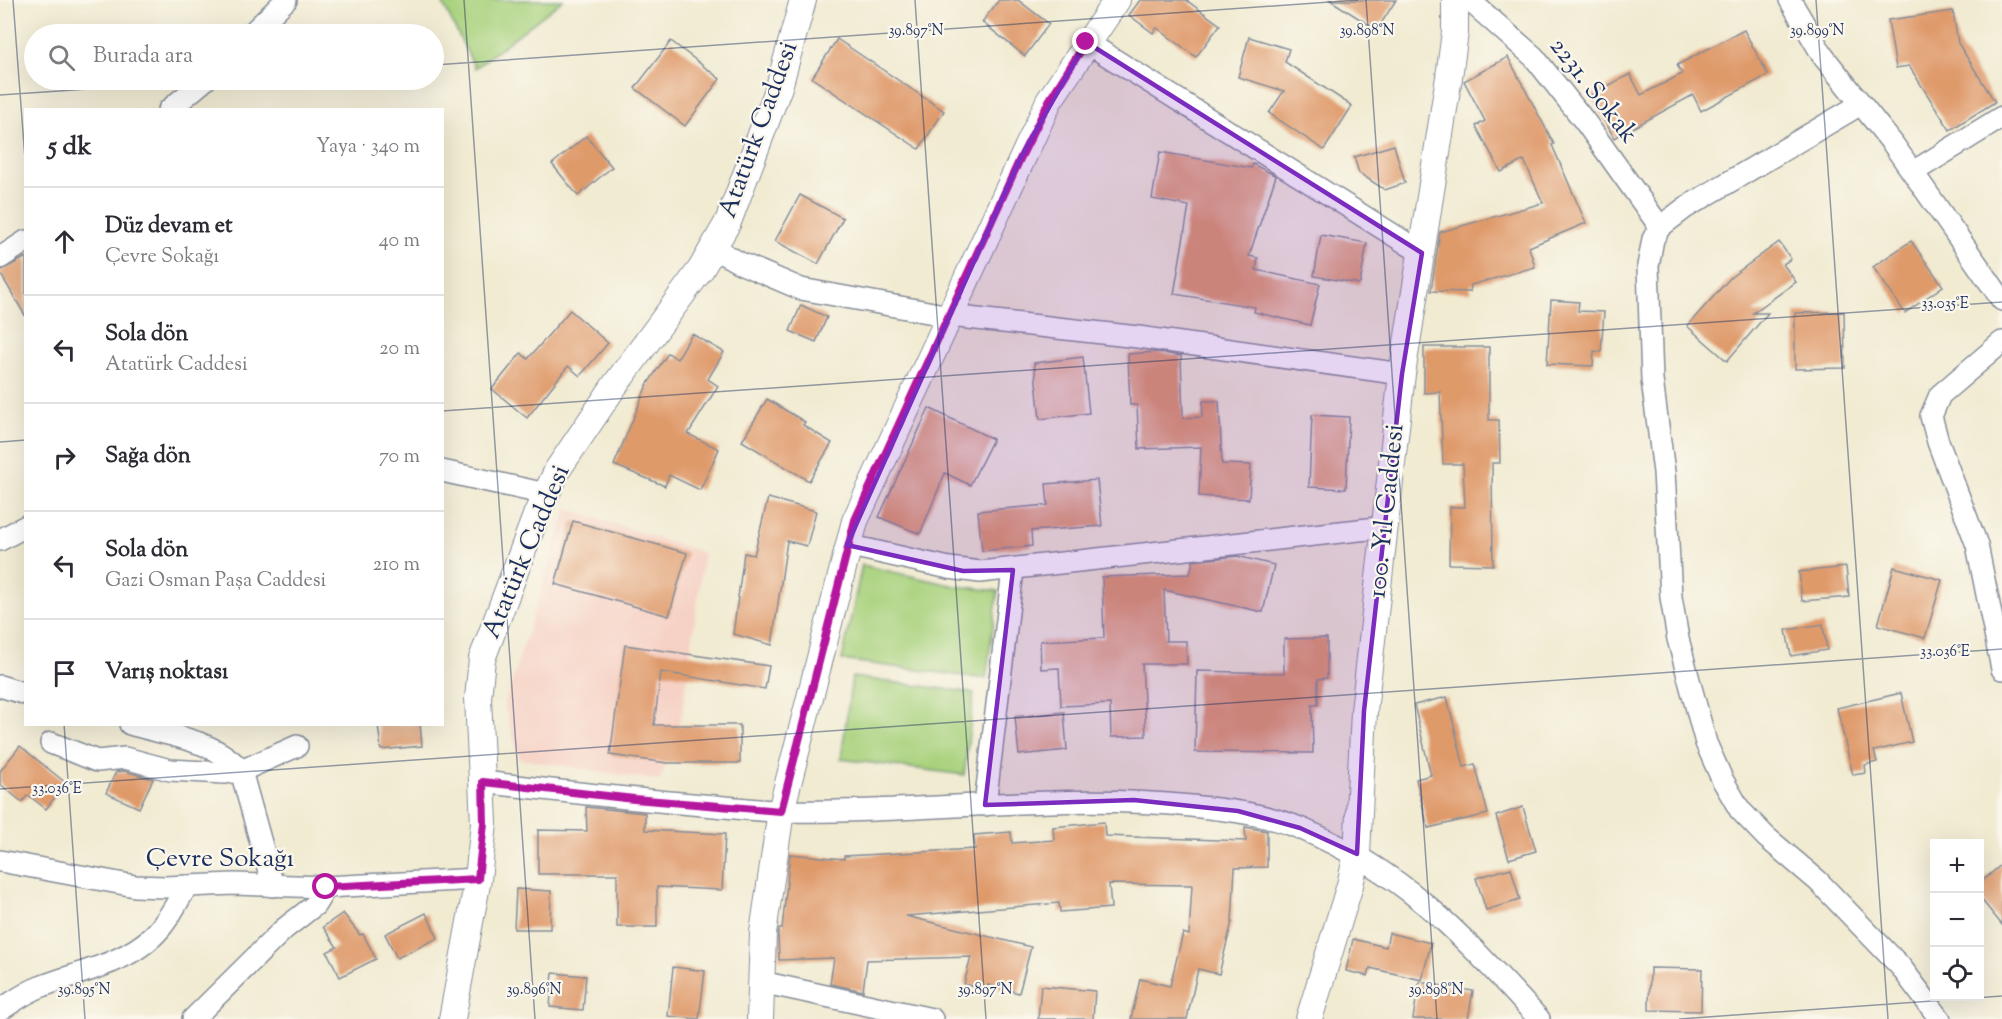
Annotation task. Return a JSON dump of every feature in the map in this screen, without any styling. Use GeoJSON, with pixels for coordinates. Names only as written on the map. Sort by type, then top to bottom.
{"type":"FeatureCollection","features":[{"type":"Feature","properties":{"kind":"street"},"geometry":{"type":"LineString","coordinates":[[261,24],[286,0]]}},
{"type":"Feature","properties":{"kind":"street","name":"Atatürk Caddesi"},"geometry":{"type":"LineString","coordinates":[[452,1019],[478,879],[484,823],[478,698],[482,659],[546,494],[558,470],[590,420],[701,269],[728,222],[778,87],[803,0]]}},
{"type":"Feature","properties":{"kind":"street"},"geometry":{"type":"LineString","coordinates":[[760,1019],[763,933],[781,811],[847,545],[876,473],[950,316],[1020,159],[1049,101],[1086,42],[1117,0]]}},
{"type":"Feature","properties":{"kind":"street","name":"100. Yıl Caddesi"},"geometry":{"type":"LineString","coordinates":[[1309,1019],[1350,885],[1357,854],[1364,711],[1402,374],[1449,77],[1455,32],[1455,0]]}},
{"type":"Feature","properties":{"kind":"street","name":"2231. Sokak"},"geometry":{"type":"LineString","coordinates":[[1469,0],[1534,57],[1580,115],[1660,227]]}},
{"type":"Feature","properties":{"kind":"street"},"geometry":{"type":"LineString","coordinates":[[1790,0],[1823,56],[1912,172],[2002,300]]}},
{"type":"Feature","properties":{"kind":"street"},"geometry":{"type":"LineString","coordinates":[[1086,42],[1422,254]]}},
{"type":"Feature","properties":{"kind":"street"},"geometry":{"type":"LineString","coordinates":[[170,108],[193,90]]}},
{"type":"Feature","properties":{"kind":"street"},"geometry":{"type":"LineString","coordinates":[[1861,104],[1685,208],[1660,227],[1653,239],[1648,266],[1652,380],[1666,494],[1671,597],[1681,651],[1706,743],[1722,779],[1740,810],[1766,837],[1818,880],[1900,966],[1940,1019]]}},
{"type":"Feature","properties":{"kind":"street"},"geometry":{"type":"LineString","coordinates":[[1912,172],[2002,117]]}},
{"type":"Feature","properties":{"kind":"street"},"geometry":{"type":"LineString","coordinates":[[0,258],[24,242]]}},
{"type":"Feature","properties":{"kind":"street"},"geometry":{"type":"LineString","coordinates":[[713,248],[740,263],[801,289],[950,316],[1138,337],[1402,374]]}},
{"type":"Feature","properties":{"kind":"street"},"geometry":{"type":"LineString","coordinates":[[2002,342],[1940,395],[1931,416],[1938,442],[1977,545],[2002,669]]}},
{"type":"Feature","properties":{"kind":"street"},"geometry":{"type":"LineString","coordinates":[[444,471],[546,494]]}},
{"type":"Feature","properties":{"kind":"street"},"geometry":{"type":"LineString","coordinates":[[0,540],[24,527]]}},
{"type":"Feature","properties":{"kind":"street"},"geometry":{"type":"LineString","coordinates":[[847,545],[963,571],[1013,570],[1225,543],[1386,528]]}},
{"type":"Feature","properties":{"kind":"street"},"geometry":{"type":"LineString","coordinates":[[985,806],[1013,570]]}},
{"type":"Feature","properties":{"kind":"street"},"geometry":{"type":"LineString","coordinates":[[0,686],[24,693]]}},
{"type":"Feature","properties":{"kind":"street"},"geometry":{"type":"LineString","coordinates":[[137,726],[212,748],[230,757],[241,771],[273,886]]}},
{"type":"Feature","properties":{"kind":"street"},"geometry":{"type":"LineString","coordinates":[[51,743],[97,761],[125,758],[170,770],[241,771],[297,746]]}},
{"type":"Feature","properties":{"kind":"street"},"geometry":{"type":"LineString","coordinates":[[483,782],[634,799],[781,811],[1134,800],[1238,811],[1300,828],[1357,854],[1406,886],[1481,955],[1539,1019]]}},
{"type":"Feature","properties":{"kind":"street","name":"Çevre Sokağı"},"geometry":{"type":"LineString","coordinates":[[0,861],[135,886],[234,884],[326,887],[478,879]]}},
{"type":"Feature","properties":{"kind":"street"},"geometry":{"type":"LineString","coordinates":[[0,1010],[38,987],[86,971],[137,948],[153,936],[164,923],[187,886]]}},
{"type":"Feature","properties":{"kind":"street"},"geometry":{"type":"LineString","coordinates":[[193,1019],[284,929],[315,905],[326,887]]}},
{"type":"Feature","properties":{"kind":"street"},"geometry":{"type":"LineString","coordinates":[[761,982],[932,1019]]}},
{"type":"Feature","properties":{"kind":"highlighted area"},"geometry":{"type":"Polygon","coordinates":[[[1086,42],[1422,253],[1402,374],[1364,711],[1357,854],[1300,828],[1238,811],[1134,800],[985,805],[1013,570],[963,571],[847,545],[1020,159],[1086,42]]]}},
{"type":"Feature","properties":{"kind":"shaded area"},"geometry":{"type":"Polygon","coordinates":[[[567,509],[704,553],[682,714],[660,781],[520,759],[504,705],[567,509]]]}},
{"type":"Feature","properties":{"kind":"green space"},"geometry":{"type":"Polygon","coordinates":[[[441,0],[563,0],[475,68],[441,0]]]}},
{"type":"Feature","properties":{"kind":"green space"},"geometry":{"type":"Polygon","coordinates":[[[862,565],[955,586],[998,591],[986,679],[842,660],[862,565]]]}},
{"type":"Feature","properties":{"kind":"green space"},"geometry":{"type":"Polygon","coordinates":[[[852,677],[974,693],[964,775],[841,759],[852,677]]]}},
{"type":"Feature","properties":{"kind":"building"},"geometry":{"type":"Polygon","coordinates":[[[999,0],[1018,0],[1049,24],[1025,56],[982,22],[999,0]]]}},
{"type":"Feature","properties":{"kind":"building"},"geometry":{"type":"Polygon","coordinates":[[[1140,0],[1186,0],[1220,25],[1196,57],[1157,28],[1153,33],[1129,15],[1140,0]]]}},
{"type":"Feature","properties":{"kind":"building"},"geometry":{"type":"Polygon","coordinates":[[[1330,0],[1396,0],[1377,30],[1330,0]]]}},
{"type":"Feature","properties":{"kind":"building"},"geometry":{"type":"Polygon","coordinates":[[[1953,11],[1958,43],[1995,102],[1950,130],[1909,66],[1896,68],[1888,20],[1953,11]]]}},
{"type":"Feature","properties":{"kind":"building"},"geometry":{"type":"Polygon","coordinates":[[[1744,30],[1768,75],[1701,111],[1693,95],[1614,138],[1591,95],[1630,74],[1641,95],[1682,74],[1677,65],[1744,30]]]}},
{"type":"Feature","properties":{"kind":"building"},"geometry":{"type":"Polygon","coordinates":[[[1249,37],[1289,49],[1285,62],[1352,106],[1324,150],[1269,113],[1284,91],[1238,77],[1249,37]]]}},
{"type":"Feature","properties":{"kind":"building"},"geometry":{"type":"Polygon","coordinates":[[[837,39],[944,111],[919,149],[812,78],[837,39]]]}},
{"type":"Feature","properties":{"kind":"building"},"geometry":{"type":"Polygon","coordinates":[[[671,41],[720,79],[685,126],[635,88],[671,41]]]}},
{"type":"Feature","properties":{"kind":"building"},"geometry":{"type":"Polygon","coordinates":[[[1508,57],[1554,144],[1552,145],[1586,223],[1529,247],[1535,267],[1471,285],[1470,292],[1431,291],[1440,232],[1543,203],[1524,160],[1501,172],[1476,126],[1485,121],[1464,81],[1508,57]]]}},
{"type":"Feature","properties":{"kind":"building"},"geometry":{"type":"Polygon","coordinates":[[[586,136],[612,167],[578,196],[552,164],[586,136]]]}},
{"type":"Feature","properties":{"kind":"building"},"geometry":{"type":"Polygon","coordinates":[[[1394,145],[1405,183],[1385,190],[1359,173],[1354,157],[1394,145]]]}},
{"type":"Feature","properties":{"kind":"building"},"geometry":{"type":"Polygon","coordinates":[[[1160,152],[1251,168],[1253,164],[1276,176],[1249,256],[1258,258],[1256,270],[1320,284],[1310,325],[1254,312],[1255,307],[1174,294],[1189,206],[1152,199],[1160,152]]]}},
{"type":"Feature","properties":{"kind":"building"},"geometry":{"type":"Polygon","coordinates":[[[800,195],[843,218],[818,264],[775,241],[800,195]]]}},
{"type":"Feature","properties":{"kind":"building"},"geometry":{"type":"Polygon","coordinates":[[[1321,235],[1367,243],[1360,284],[1314,276],[1321,235]]]}},
{"type":"Feature","properties":{"kind":"building"},"geometry":{"type":"Polygon","coordinates":[[[1911,241],[1943,286],[1905,313],[1873,267],[1911,241]]]}},
{"type":"Feature","properties":{"kind":"building"},"geometry":{"type":"Polygon","coordinates":[[[1779,242],[1791,259],[1783,264],[1796,282],[1753,313],[1768,313],[1727,361],[1687,326],[1731,277],[1779,242]]]}},
{"type":"Feature","properties":{"kind":"building"},"geometry":{"type":"Polygon","coordinates":[[[24,258],[24,314],[0,273],[24,258]]]}},
{"type":"Feature","properties":{"kind":"building"},"geometry":{"type":"Polygon","coordinates":[[[1551,300],[1579,302],[1578,311],[1604,312],[1601,352],[1594,351],[1593,366],[1547,364],[1551,300]]]}},
{"type":"Feature","properties":{"kind":"building"},"geometry":{"type":"Polygon","coordinates":[[[801,305],[827,317],[816,342],[790,331],[801,305]]]}},
{"type":"Feature","properties":{"kind":"building"},"geometry":{"type":"Polygon","coordinates":[[[570,310],[608,343],[580,376],[568,366],[527,418],[492,389],[521,353],[528,359],[570,310]]]}},
{"type":"Feature","properties":{"kind":"building"},"geometry":{"type":"Polygon","coordinates":[[[1844,312],[1845,368],[1795,369],[1795,313],[1844,312]]]}},
{"type":"Feature","properties":{"kind":"building"},"geometry":{"type":"Polygon","coordinates":[[[692,334],[724,352],[708,379],[718,386],[688,434],[719,449],[700,490],[669,475],[665,486],[614,465],[647,385],[668,353],[677,359],[692,334]]]}},
{"type":"Feature","properties":{"kind":"building"},"geometry":{"type":"Polygon","coordinates":[[[1424,347],[1489,347],[1489,420],[1499,420],[1500,463],[1492,463],[1493,565],[1449,564],[1450,507],[1465,507],[1463,464],[1443,464],[1440,392],[1424,393],[1424,347]]]}},
{"type":"Feature","properties":{"kind":"building"},"geometry":{"type":"Polygon","coordinates":[[[1157,352],[1181,356],[1183,418],[1202,417],[1203,401],[1219,401],[1222,464],[1251,465],[1249,499],[1199,496],[1201,447],[1139,449],[1137,405],[1130,405],[1128,354],[1157,352]]]}},
{"type":"Feature","properties":{"kind":"building"},"geometry":{"type":"Polygon","coordinates":[[[1083,357],[1089,413],[1040,419],[1034,363],[1083,357]]]}},
{"type":"Feature","properties":{"kind":"building"},"geometry":{"type":"Polygon","coordinates":[[[767,399],[805,422],[803,425],[832,443],[809,481],[742,441],[767,399]]]}},
{"type":"Feature","properties":{"kind":"building"},"geometry":{"type":"Polygon","coordinates":[[[929,408],[993,439],[970,485],[945,473],[920,534],[879,517],[929,408]]]}},
{"type":"Feature","properties":{"kind":"building"},"geometry":{"type":"Polygon","coordinates":[[[1312,415],[1349,417],[1346,489],[1309,487],[1312,415]]]}},
{"type":"Feature","properties":{"kind":"building"},"geometry":{"type":"Polygon","coordinates":[[[1097,480],[1102,526],[1031,531],[1032,546],[982,551],[978,511],[1048,505],[1046,484],[1097,480]]]}},
{"type":"Feature","properties":{"kind":"building"},"geometry":{"type":"Polygon","coordinates":[[[768,498],[816,511],[807,546],[787,541],[772,645],[733,634],[744,553],[754,555],[768,498]]]}},
{"type":"Feature","properties":{"kind":"building"},"geometry":{"type":"Polygon","coordinates":[[[573,521],[687,553],[669,616],[555,584],[573,521]]]}},
{"type":"Feature","properties":{"kind":"building"},"geometry":{"type":"Polygon","coordinates":[[[1237,556],[1274,565],[1263,612],[1164,590],[1166,641],[1186,641],[1187,664],[1142,664],[1146,736],[1111,737],[1110,704],[1061,706],[1059,668],[1041,669],[1040,641],[1104,638],[1102,577],[1190,574],[1193,561],[1237,556]]]}},
{"type":"Feature","properties":{"kind":"building"},"geometry":{"type":"Polygon","coordinates":[[[1846,567],[1849,597],[1802,601],[1799,572],[1846,567]]]}},
{"type":"Feature","properties":{"kind":"building"},"geometry":{"type":"Polygon","coordinates":[[[1894,567],[1942,580],[1925,638],[1878,625],[1894,567]]]}},
{"type":"Feature","properties":{"kind":"building"},"geometry":{"type":"Polygon","coordinates":[[[1823,624],[1827,650],[1791,656],[1786,630],[1823,624]]]}},
{"type":"Feature","properties":{"kind":"building"},"geometry":{"type":"Polygon","coordinates":[[[1327,638],[1327,678],[1318,679],[1318,705],[1312,705],[1313,753],[1195,752],[1197,671],[1284,673],[1284,639],[1327,638]]]}},
{"type":"Feature","properties":{"kind":"building"},"geometry":{"type":"Polygon","coordinates":[[[625,645],[769,666],[765,689],[661,672],[654,725],[740,725],[740,763],[667,763],[610,755],[625,645]]]}},
{"type":"Feature","properties":{"kind":"building"},"geometry":{"type":"Polygon","coordinates":[[[1901,693],[1912,742],[1874,751],[1877,762],[1865,765],[1866,773],[1853,775],[1837,708],[1901,693]]]}},
{"type":"Feature","properties":{"kind":"building"},"geometry":{"type":"Polygon","coordinates":[[[1447,697],[1464,767],[1475,764],[1488,814],[1428,828],[1416,779],[1431,775],[1414,705],[1447,697]]]}},
{"type":"Feature","properties":{"kind":"building"},"geometry":{"type":"Polygon","coordinates":[[[1064,712],[1067,750],[1019,755],[1015,717],[1064,712]]]}},
{"type":"Feature","properties":{"kind":"building"},"geometry":{"type":"Polygon","coordinates":[[[378,726],[420,726],[422,746],[381,750],[378,726]]]}},
{"type":"Feature","properties":{"kind":"building"},"geometry":{"type":"Polygon","coordinates":[[[20,746],[66,783],[46,809],[28,795],[22,802],[0,784],[0,771],[20,746]]]}},
{"type":"Feature","properties":{"kind":"building"},"geometry":{"type":"Polygon","coordinates":[[[124,771],[153,779],[139,808],[106,793],[116,772],[124,771]]]}},
{"type":"Feature","properties":{"kind":"building"},"geometry":{"type":"Polygon","coordinates":[[[586,807],[645,813],[645,830],[725,834],[722,890],[657,887],[657,927],[617,927],[617,874],[538,874],[538,830],[587,831],[586,807]]]}},
{"type":"Feature","properties":{"kind":"building"},"geometry":{"type":"Polygon","coordinates":[[[1523,807],[1536,851],[1509,859],[1496,816],[1523,807]]]}},
{"type":"Feature","properties":{"kind":"building"},"geometry":{"type":"Polygon","coordinates":[[[1104,822],[1105,836],[1246,841],[1245,827],[1267,831],[1267,867],[1235,868],[1232,922],[1219,974],[1198,969],[1187,1019],[1131,1019],[1140,979],[1170,986],[1183,933],[1189,935],[1192,885],[1109,884],[1111,908],[1060,912],[1059,903],[906,916],[1031,947],[1019,993],[988,985],[986,990],[964,984],[971,957],[867,960],[863,991],[830,984],[834,958],[779,960],[778,934],[779,929],[782,929],[790,854],[844,859],[844,856],[975,849],[974,835],[1011,832],[1012,843],[1054,840],[1053,827],[1104,822]]]}},
{"type":"Feature","properties":{"kind":"building"},"geometry":{"type":"Polygon","coordinates":[[[2002,864],[2002,925],[1984,903],[1984,880],[2002,864]]]}},
{"type":"Feature","properties":{"kind":"building"},"geometry":{"type":"Polygon","coordinates":[[[1511,868],[1520,900],[1486,910],[1476,878],[1511,868]]]}},
{"type":"Feature","properties":{"kind":"building"},"geometry":{"type":"Polygon","coordinates":[[[516,889],[551,891],[550,929],[514,929],[516,889]]]}},
{"type":"Feature","properties":{"kind":"building"},"geometry":{"type":"Polygon","coordinates":[[[343,913],[360,935],[363,934],[376,959],[340,977],[327,952],[337,947],[323,927],[343,913]]]}},
{"type":"Feature","properties":{"kind":"building"},"geometry":{"type":"Polygon","coordinates":[[[426,913],[438,938],[397,958],[385,934],[426,913]]]}},
{"type":"Feature","properties":{"kind":"building"},"geometry":{"type":"Polygon","coordinates":[[[1389,933],[1431,943],[1422,980],[1370,968],[1368,976],[1346,971],[1353,939],[1386,947],[1389,933]]]}},
{"type":"Feature","properties":{"kind":"building"},"geometry":{"type":"Polygon","coordinates":[[[673,967],[705,971],[699,1019],[668,1016],[673,967]]]}},
{"type":"Feature","properties":{"kind":"building"},"geometry":{"type":"Polygon","coordinates":[[[1650,968],[1702,969],[1701,1011],[1649,1010],[1650,968]]]}},
{"type":"Feature","properties":{"kind":"building"},"geometry":{"type":"Polygon","coordinates":[[[553,973],[586,976],[583,1010],[550,1007],[553,973]]]}},
{"type":"Feature","properties":{"kind":"building"},"geometry":{"type":"Polygon","coordinates":[[[1419,982],[1473,991],[1468,1019],[1413,1019],[1419,982]]]}},
{"type":"Feature","properties":{"kind":"building"},"geometry":{"type":"Polygon","coordinates":[[[1041,986],[1095,991],[1093,1019],[1038,1019],[1041,986]]]}},
{"type":"Feature","properties":{"kind":"route"},"geometry":{"type":"LineString","coordinates":[[326,887],[478,879],[484,823],[483,782],[634,799],[781,811],[855,520],[1020,159],[1049,101],[1086,42]]}}]}
